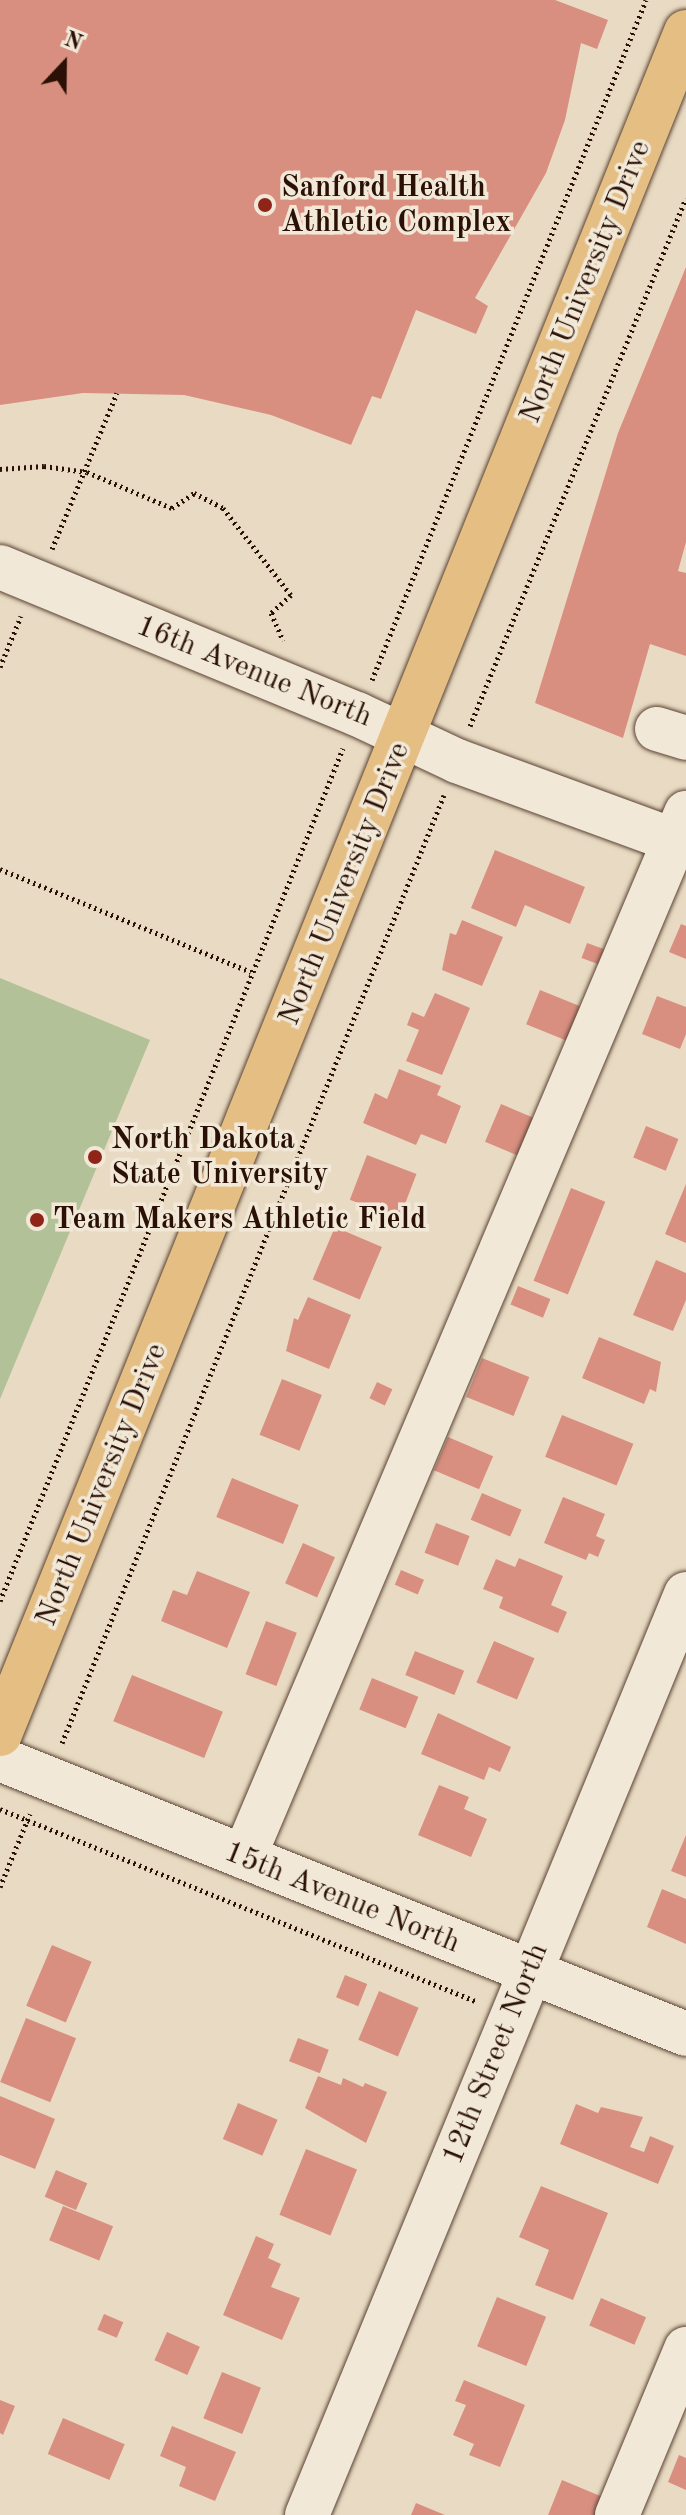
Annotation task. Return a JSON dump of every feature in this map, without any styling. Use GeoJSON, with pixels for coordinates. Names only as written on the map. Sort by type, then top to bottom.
{"type":"FeatureCollection","features":[{"type":"Feature","properties":{"kind":"main road","name":"North University Drive"},"geometry":{"type":"LineString","coordinates":[[0,1734],[686,32]]}},
{"type":"Feature","properties":{"kind":"street","name":"16th Avenue North"},"geometry":{"type":"LineString","coordinates":[[18,574],[405,734],[457,761],[682,832]]}},
{"type":"Feature","properties":{"kind":"street"},"geometry":{"type":"LineString","coordinates":[[244,1857],[682,832]]}},
{"type":"Feature","properties":{"kind":"street","name":"12th Street North"},"geometry":{"type":"LineString","coordinates":[[307,2515],[686,1594]]}},
{"type":"Feature","properties":{"kind":"street","name":"15th Avenue North"},"geometry":{"type":"LineString","coordinates":[[0,1759],[686,2034]]}},
{"type":"Feature","properties":{"kind":"street"},"geometry":{"type":"LineString","coordinates":[[617,2515],[686,2349]]}},
{"type":"Feature","properties":{"kind":"path"},"geometry":{"type":"LineString","coordinates":[[0,1601],[251,972],[646,0]]}},
{"type":"Feature","properties":{"kind":"path"},"geometry":{"type":"LineString","coordinates":[[0,1887],[27,1820],[49,1778],[69,1717],[686,198]]}},
{"type":"Feature","properties":{"kind":"path"},"geometry":{"type":"LineString","coordinates":[[0,667],[18,574],[87,472],[117,393]]}},
{"type":"Feature","properties":{"kind":"path"},"geometry":{"type":"LineString","coordinates":[[0,469],[44,466],[87,472],[172,508],[194,493],[223,508],[291,595],[271,613],[289,652]]}},
{"type":"Feature","properties":{"kind":"path"},"geometry":{"type":"LineString","coordinates":[[0,869],[251,972]]}},
{"type":"Feature","properties":{"kind":"path"},"geometry":{"type":"LineString","coordinates":[[0,1809],[512,2016]]}},
{"type":"Feature","properties":{"kind":"green space","name":"Team Makers Athletic Field"},"geometry":{"type":"Polygon","coordinates":[[[0,978],[150,1040],[0,1399],[0,978]]]}},
{"type":"Feature","properties":{"kind":"building","name":"Sanford Health Athletic Complex"},"geometry":{"type":"Polygon","coordinates":[[[0,0],[555,0],[608,20],[597,49],[581,43],[565,120],[546,173],[475,298],[488,306],[476,334],[416,310],[381,399],[372,396],[351,445],[271,415],[184,395],[83,393],[0,405],[0,0]]]}},
{"type":"Feature","properties":{"kind":"building"},"geometry":{"type":"Polygon","coordinates":[[[686,267],[686,542],[678,571],[686,573],[686,656],[650,644],[623,738],[535,703],[618,433],[686,267]]]}},
{"type":"Feature","properties":{"kind":"building"},"geometry":{"type":"Polygon","coordinates":[[[495,850],[585,887],[570,924],[525,905],[516,927],[471,908],[495,850]]]}},
{"type":"Feature","properties":{"kind":"building"},"geometry":{"type":"Polygon","coordinates":[[[462,920],[503,937],[482,986],[442,970],[450,933],[456,935],[462,920]]]}},
{"type":"Feature","properties":{"kind":"building"},"geometry":{"type":"Polygon","coordinates":[[[681,924],[686,926],[686,959],[669,952],[681,924]]]}},
{"type":"Feature","properties":{"kind":"building"},"geometry":{"type":"Polygon","coordinates":[[[587,943],[609,951],[603,966],[582,958],[587,943]]]}},
{"type":"Feature","properties":{"kind":"building"},"geometry":{"type":"Polygon","coordinates":[[[540,990],[585,1008],[571,1042],[526,1024],[540,990]]]}},
{"type":"Feature","properties":{"kind":"building"},"geometry":{"type":"Polygon","coordinates":[[[435,993],[470,1008],[442,1075],[406,1061],[419,1030],[407,1025],[412,1012],[424,1017],[435,993]]]}},
{"type":"Feature","properties":{"kind":"building"},"geometry":{"type":"Polygon","coordinates":[[[657,996],[686,1007],[686,1034],[680,1049],[642,1034],[657,996]]]}},
{"type":"Feature","properties":{"kind":"building"},"geometry":{"type":"Polygon","coordinates":[[[399,1069],[441,1086],[437,1095],[461,1106],[446,1144],[421,1134],[416,1145],[363,1123],[375,1093],[387,1099],[399,1069]]]}},
{"type":"Feature","properties":{"kind":"building"},"geometry":{"type":"Polygon","coordinates":[[[501,1104],[537,1119],[521,1157],[485,1142],[501,1104]]]}},
{"type":"Feature","properties":{"kind":"building"},"geometry":{"type":"Polygon","coordinates":[[[646,1126],[678,1139],[666,1171],[633,1158],[646,1126]]]}},
{"type":"Feature","properties":{"kind":"building"},"geometry":{"type":"Polygon","coordinates":[[[367,1155],[416,1174],[399,1219],[350,1200],[367,1155]]]}},
{"type":"Feature","properties":{"kind":"building"},"geometry":{"type":"Polygon","coordinates":[[[686,1184],[686,1243],[665,1234],[686,1184]]]}},
{"type":"Feature","properties":{"kind":"building"},"geometry":{"type":"Polygon","coordinates":[[[571,1188],[605,1202],[568,1295],[534,1281],[571,1188]]]}},
{"type":"Feature","properties":{"kind":"building"},"geometry":{"type":"Polygon","coordinates":[[[335,1227],[382,1247],[360,1299],[313,1279],[335,1227]]]}},
{"type":"Feature","properties":{"kind":"building"},"geometry":{"type":"Polygon","coordinates":[[[656,1260],[686,1273],[686,1300],[673,1331],[633,1315],[656,1260]]]}},
{"type":"Feature","properties":{"kind":"building"},"geometry":{"type":"Polygon","coordinates":[[[518,1286],[550,1299],[543,1318],[511,1305],[518,1286]]]}},
{"type":"Feature","properties":{"kind":"building"},"geometry":{"type":"Polygon","coordinates":[[[308,1297],[351,1315],[329,1369],[286,1351],[294,1318],[298,1320],[308,1297]]]}},
{"type":"Feature","properties":{"kind":"building"},"geometry":{"type":"Polygon","coordinates":[[[599,1337],[661,1362],[656,1392],[650,1389],[644,1404],[582,1378],[599,1337]]]}},
{"type":"Feature","properties":{"kind":"building"},"geometry":{"type":"Polygon","coordinates":[[[482,1358],[529,1377],[514,1416],[466,1397],[482,1358]]]}},
{"type":"Feature","properties":{"kind":"building"},"geometry":{"type":"Polygon","coordinates":[[[282,1379],[322,1395],[299,1451],[260,1435],[282,1379]]]}},
{"type":"Feature","properties":{"kind":"building"},"geometry":{"type":"Polygon","coordinates":[[[377,1382],[392,1389],[385,1405],[369,1398],[377,1382]]]}},
{"type":"Feature","properties":{"kind":"building"},"geometry":{"type":"Polygon","coordinates":[[[562,1415],[633,1444],[617,1486],[545,1457],[562,1415]]]}},
{"type":"Feature","properties":{"kind":"building"},"geometry":{"type":"Polygon","coordinates":[[[448,1437],[493,1456],[479,1489],[434,1470],[448,1437]]]}},
{"type":"Feature","properties":{"kind":"building"},"geometry":{"type":"Polygon","coordinates":[[[232,1478],[299,1505],[283,1544],[216,1517],[232,1478]]]}},
{"type":"Feature","properties":{"kind":"building"},"geometry":{"type":"Polygon","coordinates":[[[482,1493],[522,1510],[510,1536],[471,1520],[482,1493]]]}},
{"type":"Feature","properties":{"kind":"building"},"geometry":{"type":"Polygon","coordinates":[[[563,1497],[605,1514],[596,1536],[605,1540],[598,1557],[589,1553],[586,1560],[544,1543],[563,1497]]]}},
{"type":"Feature","properties":{"kind":"building"},"geometry":{"type":"Polygon","coordinates":[[[436,1523],[470,1536],[458,1566],[425,1553],[436,1523]]]}},
{"type":"Feature","properties":{"kind":"building"},"geometry":{"type":"Polygon","coordinates":[[[303,1543],[335,1557],[317,1597],[285,1583],[303,1543]]]}},
{"type":"Feature","properties":{"kind":"building"},"geometry":{"type":"Polygon","coordinates":[[[519,1558],[563,1576],[551,1605],[567,1612],[558,1633],[499,1608],[503,1597],[483,1589],[496,1559],[515,1567],[519,1558]]]}},
{"type":"Feature","properties":{"kind":"building"},"geometry":{"type":"Polygon","coordinates":[[[401,1570],[424,1580],[418,1594],[395,1585],[401,1570]]]}},
{"type":"Feature","properties":{"kind":"building"},"geometry":{"type":"Polygon","coordinates":[[[197,1571],[250,1592],[227,1648],[161,1621],[173,1590],[187,1595],[197,1571]]]}},
{"type":"Feature","properties":{"kind":"building"},"geometry":{"type":"Polygon","coordinates":[[[266,1621],[297,1633],[276,1686],[246,1674],[266,1621]]]}},
{"type":"Feature","properties":{"kind":"building"},"geometry":{"type":"Polygon","coordinates":[[[494,1641],[535,1658],[517,1700],[476,1682],[494,1641]]]}},
{"type":"Feature","properties":{"kind":"building"},"geometry":{"type":"Polygon","coordinates":[[[415,1651],[464,1671],[454,1695],[405,1675],[415,1651]]]}},
{"type":"Feature","properties":{"kind":"building"},"geometry":{"type":"Polygon","coordinates":[[[132,1675],[223,1712],[204,1758],[113,1721],[132,1675]]]}},
{"type":"Feature","properties":{"kind":"building"},"geometry":{"type":"Polygon","coordinates":[[[372,1678],[418,1697],[406,1728],[359,1710],[372,1678]]]}},
{"type":"Feature","properties":{"kind":"building"},"geometry":{"type":"Polygon","coordinates":[[[438,1713],[511,1747],[500,1772],[489,1767],[484,1780],[421,1754],[438,1713]]]}},
{"type":"Feature","properties":{"kind":"building"},"geometry":{"type":"Polygon","coordinates":[[[439,1785],[469,1797],[464,1809],[487,1819],[471,1857],[418,1835],[439,1785]]]}},
{"type":"Feature","properties":{"kind":"building"},"geometry":{"type":"Polygon","coordinates":[[[686,1835],[686,1877],[671,1871],[686,1835]]]}},
{"type":"Feature","properties":{"kind":"building"},"geometry":{"type":"Polygon","coordinates":[[[662,1889],[686,1899],[686,1944],[647,1927],[662,1889]]]}},
{"type":"Feature","properties":{"kind":"building"},"geometry":{"type":"Polygon","coordinates":[[[52,1945],[92,1962],[66,2023],[26,2006],[52,1945]]]}},
{"type":"Feature","properties":{"kind":"building"},"geometry":{"type":"Polygon","coordinates":[[[345,1975],[367,1984],[358,2006],[336,1997],[345,1975]]]}},
{"type":"Feature","properties":{"kind":"building"},"geometry":{"type":"Polygon","coordinates":[[[379,1991],[419,2008],[398,2057],[358,2040],[379,1991]]]}},
{"type":"Feature","properties":{"kind":"building"},"geometry":{"type":"Polygon","coordinates":[[[26,2018],[76,2038],[50,2102],[0,2082],[26,2018]]]}},
{"type":"Feature","properties":{"kind":"building"},"geometry":{"type":"Polygon","coordinates":[[[298,2038],[329,2050],[320,2073],[289,2061],[298,2038]]]}},
{"type":"Feature","properties":{"kind":"building"},"geometry":{"type":"Polygon","coordinates":[[[318,2076],[341,2085],[343,2078],[363,2087],[365,2083],[387,2092],[366,2143],[305,2108],[318,2076]]]}},
{"type":"Feature","properties":{"kind":"building"},"geometry":{"type":"Polygon","coordinates":[[[0,2096],[55,2119],[35,2169],[0,2155],[0,2096]]]}},
{"type":"Feature","properties":{"kind":"building"},"geometry":{"type":"Polygon","coordinates":[[[238,2103],[278,2120],[262,2156],[223,2139],[238,2103]]]}},
{"type":"Feature","properties":{"kind":"building"},"geometry":{"type":"Polygon","coordinates":[[[576,2104],[598,2113],[601,2107],[643,2117],[630,2147],[644,2152],[650,2136],[674,2146],[658,2184],[560,2144],[576,2104]]]}},
{"type":"Feature","properties":{"kind":"building"},"geometry":{"type":"Polygon","coordinates":[[[306,2149],[357,2170],[330,2235],[279,2215],[306,2149]]]}},
{"type":"Feature","properties":{"kind":"building"},"geometry":{"type":"Polygon","coordinates":[[[56,2170],[87,2183],[76,2210],[45,2197],[56,2170]]]}},
{"type":"Feature","properties":{"kind":"building"},"geometry":{"type":"Polygon","coordinates":[[[541,2186],[608,2213],[573,2300],[535,2285],[549,2250],[519,2237],[541,2186]]]}},
{"type":"Feature","properties":{"kind":"building"},"geometry":{"type":"Polygon","coordinates":[[[63,2206],[113,2226],[99,2261],[49,2240],[63,2206]]]}},
{"type":"Feature","properties":{"kind":"building"},"geometry":{"type":"Polygon","coordinates":[[[256,2236],[274,2244],[268,2258],[281,2264],[271,2287],[300,2298],[282,2340],[223,2315],[256,2236]]]}},
{"type":"Feature","properties":{"kind":"building"},"geometry":{"type":"Polygon","coordinates":[[[497,2297],[546,2317],[526,2366],[477,2346],[497,2297]]]}},
{"type":"Feature","properties":{"kind":"building"},"geometry":{"type":"Polygon","coordinates":[[[601,2298],[646,2317],[634,2345],[589,2326],[601,2298]]]}},
{"type":"Feature","properties":{"kind":"building"},"geometry":{"type":"Polygon","coordinates":[[[104,2314],[123,2322],[117,2338],[97,2330],[104,2314]]]}},
{"type":"Feature","properties":{"kind":"building"},"geometry":{"type":"Polygon","coordinates":[[[167,2332],[200,2347],[187,2375],[154,2360],[167,2332]]]}},
{"type":"Feature","properties":{"kind":"building"},"geometry":{"type":"Polygon","coordinates":[[[222,2372],[261,2388],[242,2434],[203,2418],[222,2372]]]}},
{"type":"Feature","properties":{"kind":"building"},"geometry":{"type":"Polygon","coordinates":[[[464,2380],[525,2405],[500,2467],[469,2455],[474,2444],[453,2435],[466,2405],[455,2401],[464,2380]]]}},
{"type":"Feature","properties":{"kind":"building"},"geometry":{"type":"Polygon","coordinates":[[[0,2400],[15,2406],[3,2435],[0,2433],[0,2400]]]}},
{"type":"Feature","properties":{"kind":"building"},"geometry":{"type":"Polygon","coordinates":[[[63,2418],[125,2444],[109,2480],[48,2454],[63,2418]]]}},
{"type":"Feature","properties":{"kind":"building"},"geometry":{"type":"Polygon","coordinates":[[[172,2426],[236,2452],[215,2501],[179,2486],[186,2467],[160,2456],[172,2426]]]}},
{"type":"Feature","properties":{"kind":"building"},"geometry":{"type":"Polygon","coordinates":[[[679,2455],[686,2458],[686,2490],[668,2482],[679,2455]]]}},
{"type":"Feature","properties":{"kind":"building"},"geometry":{"type":"Polygon","coordinates":[[[562,2480],[605,2498],[598,2515],[548,2515],[562,2480]]]}},
{"type":"Feature","properties":{"kind":"building"},"geometry":{"type":"Polygon","coordinates":[[[416,2503],[445,2515],[411,2515],[416,2503]]]}},
{"type":"Feature","properties":{"kind":"place","name":"Sanford Health Athletic Complex"},"geometry":{"type":"Point","coordinates":[265,205]}},
{"type":"Feature","properties":{"kind":"place","name":"North Dakota State University"},"geometry":{"type":"Point","coordinates":[95,1157]}},
{"type":"Feature","properties":{"kind":"place","name":"Team Makers Athletic Field"},"geometry":{"type":"Point","coordinates":[37,1220]}}]}
